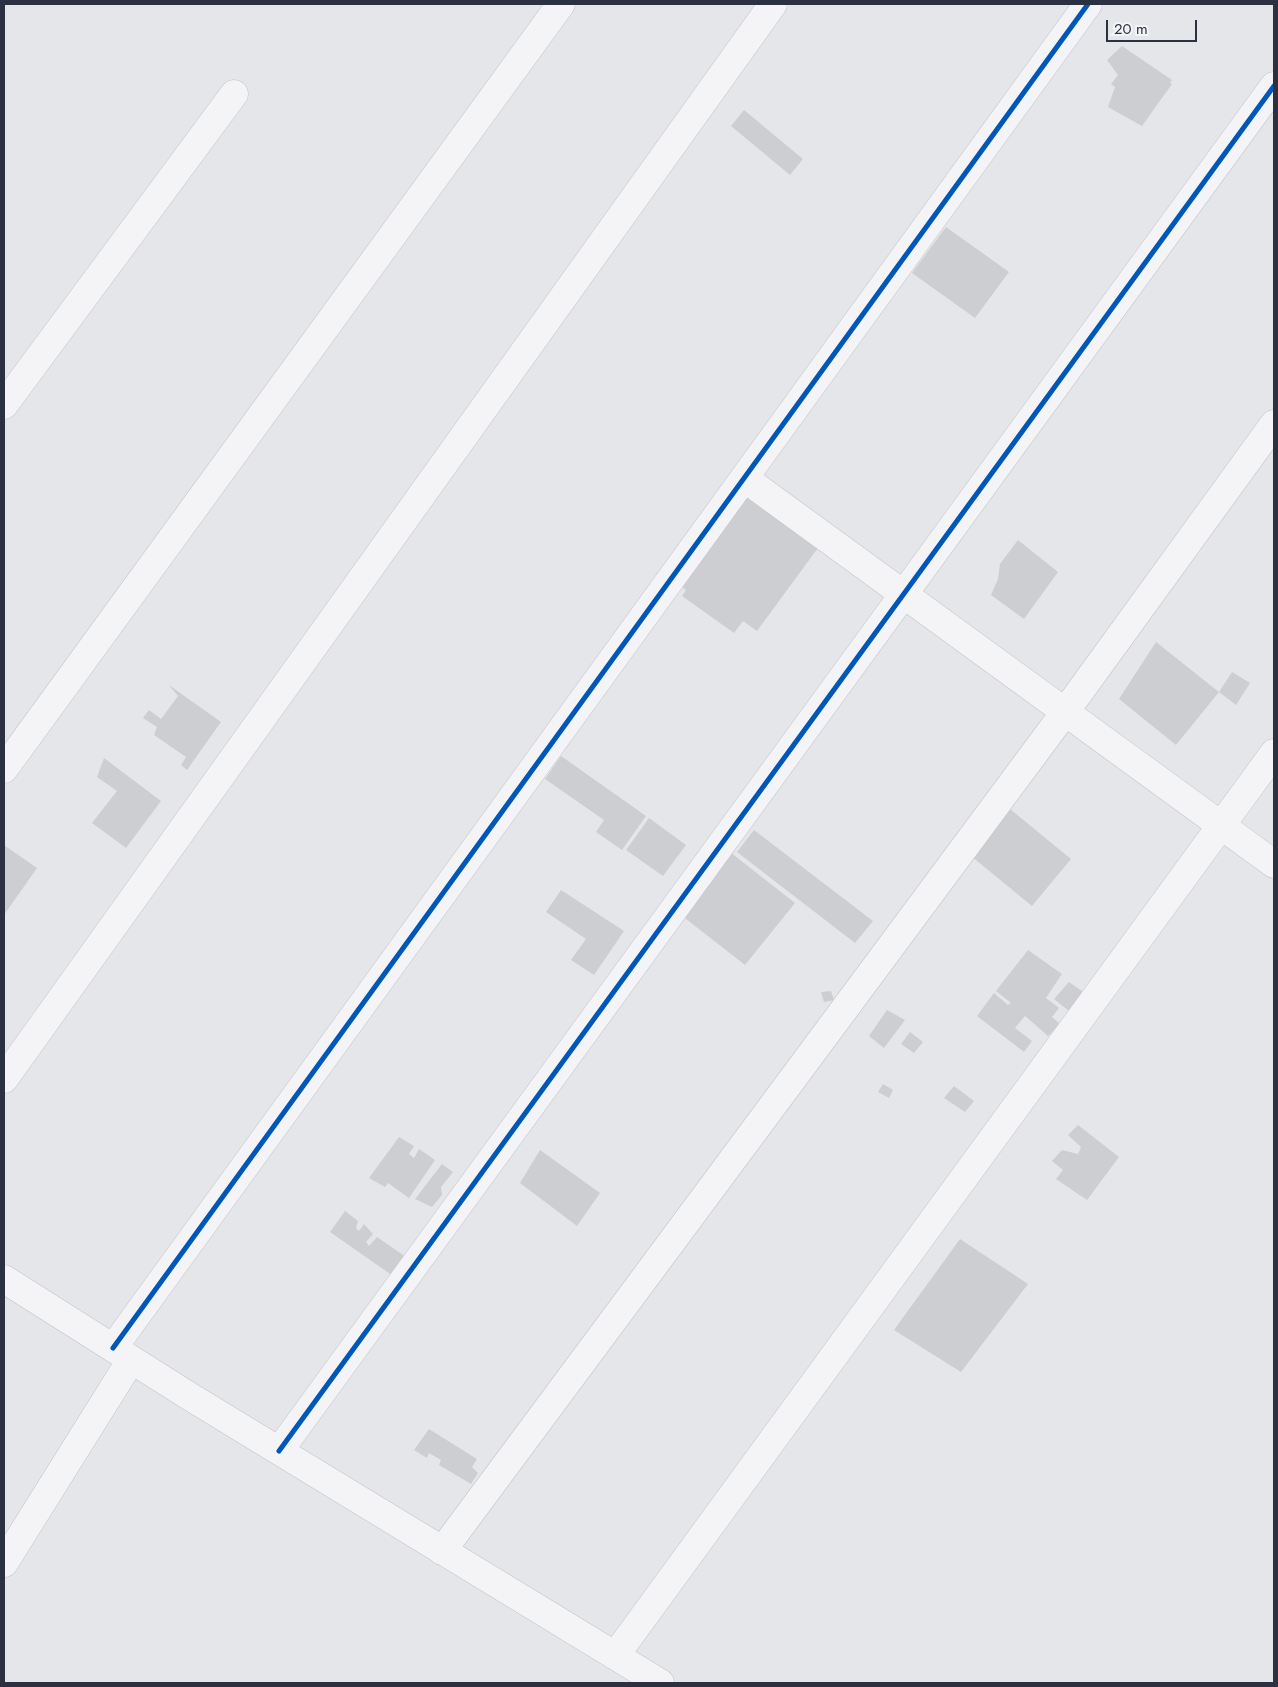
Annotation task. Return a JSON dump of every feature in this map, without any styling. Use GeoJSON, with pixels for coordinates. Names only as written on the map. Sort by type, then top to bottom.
{"type":"FeatureCollection","features":[{"type":"Feature","properties":{"kind":"street"},"geometry":{"type":"LineString","coordinates":[[4,769],[561,4]]}},
{"type":"Feature","properties":{"kind":"street"},"geometry":{"type":"LineString","coordinates":[[4,1079],[773,4]]}},
{"type":"Feature","properties":{"kind":"street"},"geometry":{"type":"LineString","coordinates":[[4,1563],[122,1354],[744,478],[1088,4]]}},
{"type":"Feature","properties":{"kind":"street"},"geometry":{"type":"LineString","coordinates":[[279,1451],[1274,86]]}},
{"type":"Feature","properties":{"kind":"street"},"geometry":{"type":"LineString","coordinates":[[4,405],[234,94]]}},
{"type":"Feature","properties":{"kind":"street"},"geometry":{"type":"LineString","coordinates":[[442,1550],[1065,712],[1274,424]]}},
{"type":"Feature","properties":{"kind":"street"},"geometry":{"type":"LineString","coordinates":[[744,478],[1274,864]]}},
{"type":"Feature","properties":{"kind":"street"},"geometry":{"type":"LineString","coordinates":[[615,1656],[1274,753]]}},
{"type":"Feature","properties":{"kind":"street"},"geometry":{"type":"LineString","coordinates":[[4,1279],[279,1451],[660,1683]]}},
{"type":"Feature","properties":{"kind":"building"},"geometry":{"type":"Polygon","coordinates":[[[1122,46],[1172,80],[1170,83],[1172,84],[1142,126],[1108,107],[1115,87],[1111,84],[1118,75],[1107,60],[1122,46]]]}},
{"type":"Feature","properties":{"kind":"building"},"geometry":{"type":"Polygon","coordinates":[[[744,110],[803,159],[790,175],[731,126],[744,110]]]}},
{"type":"Feature","properties":{"kind":"building"},"geometry":{"type":"Polygon","coordinates":[[[946,227],[1009,272],[975,318],[912,273],[946,227]]]}},
{"type":"Feature","properties":{"kind":"building"},"geometry":{"type":"Polygon","coordinates":[[[745,478],[826,537],[757,631],[743,621],[734,633],[682,596],[686,590],[671,579],[745,478]]]}},
{"type":"Feature","properties":{"kind":"building"},"geometry":{"type":"Polygon","coordinates":[[[1018,540],[1058,572],[1024,619],[991,595],[998,579],[1000,564],[1018,540]]]}},
{"type":"Feature","properties":{"kind":"building"},"geometry":{"type":"Polygon","coordinates":[[[1156,642],[1219,692],[1176,745],[1119,699],[1156,642]]]}},
{"type":"Feature","properties":{"kind":"building"},"geometry":{"type":"Polygon","coordinates":[[[1232,672],[1250,683],[1236,705],[1219,692],[1232,672]]]}},
{"type":"Feature","properties":{"kind":"building"},"geometry":{"type":"Polygon","coordinates":[[[169,685],[221,722],[187,770],[181,765],[186,757],[154,735],[157,727],[143,718],[149,710],[161,719],[178,696],[169,685]]]}},
{"type":"Feature","properties":{"kind":"building"},"geometry":{"type":"Polygon","coordinates":[[[561,756],[646,816],[622,850],[596,832],[604,820],[545,779],[561,756]]]}},
{"type":"Feature","properties":{"kind":"building"},"geometry":{"type":"Polygon","coordinates":[[[104,758],[161,801],[126,848],[92,823],[117,791],[97,777],[104,758]]]}},
{"type":"Feature","properties":{"kind":"building"},"geometry":{"type":"Polygon","coordinates":[[[1010,809],[1071,859],[1032,906],[971,856],[1010,809]]]}},
{"type":"Feature","properties":{"kind":"building"},"geometry":{"type":"Polygon","coordinates":[[[649,818],[686,845],[663,876],[626,850],[649,818]]]}},
{"type":"Feature","properties":{"kind":"building"},"geometry":{"type":"Polygon","coordinates":[[[754,830],[873,921],[855,943],[737,852],[754,830]]]}},
{"type":"Feature","properties":{"kind":"building"},"geometry":{"type":"Polygon","coordinates":[[[4,845],[37,868],[4,915],[4,845]]]}},
{"type":"Feature","properties":{"kind":"building"},"geometry":{"type":"Polygon","coordinates":[[[730,852],[795,903],[745,965],[681,915],[730,852]]]}},
{"type":"Feature","properties":{"kind":"building"},"geometry":{"type":"Polygon","coordinates":[[[561,890],[624,931],[594,975],[571,960],[586,939],[546,912],[561,890]]]}},
{"type":"Feature","properties":{"kind":"building"},"geometry":{"type":"Polygon","coordinates":[[[1028,950],[1062,974],[1046,998],[1059,1008],[1052,1017],[1060,1024],[1048,1036],[1025,1016],[1015,1028],[1032,1041],[1024,1052],[977,1016],[994,993],[1008,1005],[1011,1003],[996,991],[1028,950]]]}},
{"type":"Feature","properties":{"kind":"building"},"geometry":{"type":"Polygon","coordinates":[[[1069,982],[1089,996],[1074,1015],[1054,999],[1069,982]]]}},
{"type":"Feature","properties":{"kind":"building"},"geometry":{"type":"Polygon","coordinates":[[[831,991],[834,1000],[824,1002],[821,992],[831,991]]]}},
{"type":"Feature","properties":{"kind":"building"},"geometry":{"type":"Polygon","coordinates":[[[887,1010],[905,1020],[884,1048],[869,1036],[887,1010]]]}},
{"type":"Feature","properties":{"kind":"building"},"geometry":{"type":"Polygon","coordinates":[[[910,1032],[923,1042],[914,1053],[901,1044],[910,1032]]]}},
{"type":"Feature","properties":{"kind":"building"},"geometry":{"type":"Polygon","coordinates":[[[883,1084],[893,1090],[889,1098],[878,1092],[883,1084]]]}},
{"type":"Feature","properties":{"kind":"building"},"geometry":{"type":"Polygon","coordinates":[[[954,1086],[974,1101],[965,1112],[944,1098],[954,1086]]]}},
{"type":"Feature","properties":{"kind":"building"},"geometry":{"type":"Polygon","coordinates":[[[1078,1125],[1119,1157],[1087,1200],[1056,1179],[1063,1170],[1052,1161],[1062,1150],[1078,1154],[1081,1147],[1068,1135],[1078,1125]]]}},
{"type":"Feature","properties":{"kind":"building"},"geometry":{"type":"Polygon","coordinates":[[[399,1137],[414,1146],[409,1154],[414,1158],[419,1149],[435,1160],[409,1198],[388,1183],[385,1187],[369,1178],[399,1137]]]}},
{"type":"Feature","properties":{"kind":"building"},"geometry":{"type":"Polygon","coordinates":[[[540,1150],[600,1193],[577,1226],[520,1183],[540,1150]]]}},
{"type":"Feature","properties":{"kind":"building"},"geometry":{"type":"Polygon","coordinates":[[[442,1164],[453,1172],[441,1187],[442,1195],[432,1207],[415,1199],[442,1164]]]}},
{"type":"Feature","properties":{"kind":"building"},"geometry":{"type":"Polygon","coordinates":[[[345,1211],[358,1221],[356,1228],[359,1231],[364,1224],[373,1234],[366,1242],[369,1246],[377,1237],[406,1257],[393,1276],[330,1232],[345,1211]]]}},
{"type":"Feature","properties":{"kind":"building"},"geometry":{"type":"Polygon","coordinates":[[[960,1239],[1028,1284],[961,1372],[894,1330],[960,1239]]]}},
{"type":"Feature","properties":{"kind":"building"},"geometry":{"type":"Polygon","coordinates":[[[429,1429],[477,1459],[472,1467],[478,1473],[471,1484],[439,1465],[441,1460],[429,1453],[427,1458],[414,1450],[429,1429]]]}},
{"type":"Feature","properties":{"kind":"cycle path"},"geometry":{"type":"LineString","coordinates":[[113,1348],[1088,4]]}},
{"type":"Feature","properties":{"kind":"cycle path"},"geometry":{"type":"LineString","coordinates":[[279,1451],[1274,86]]}}]}
